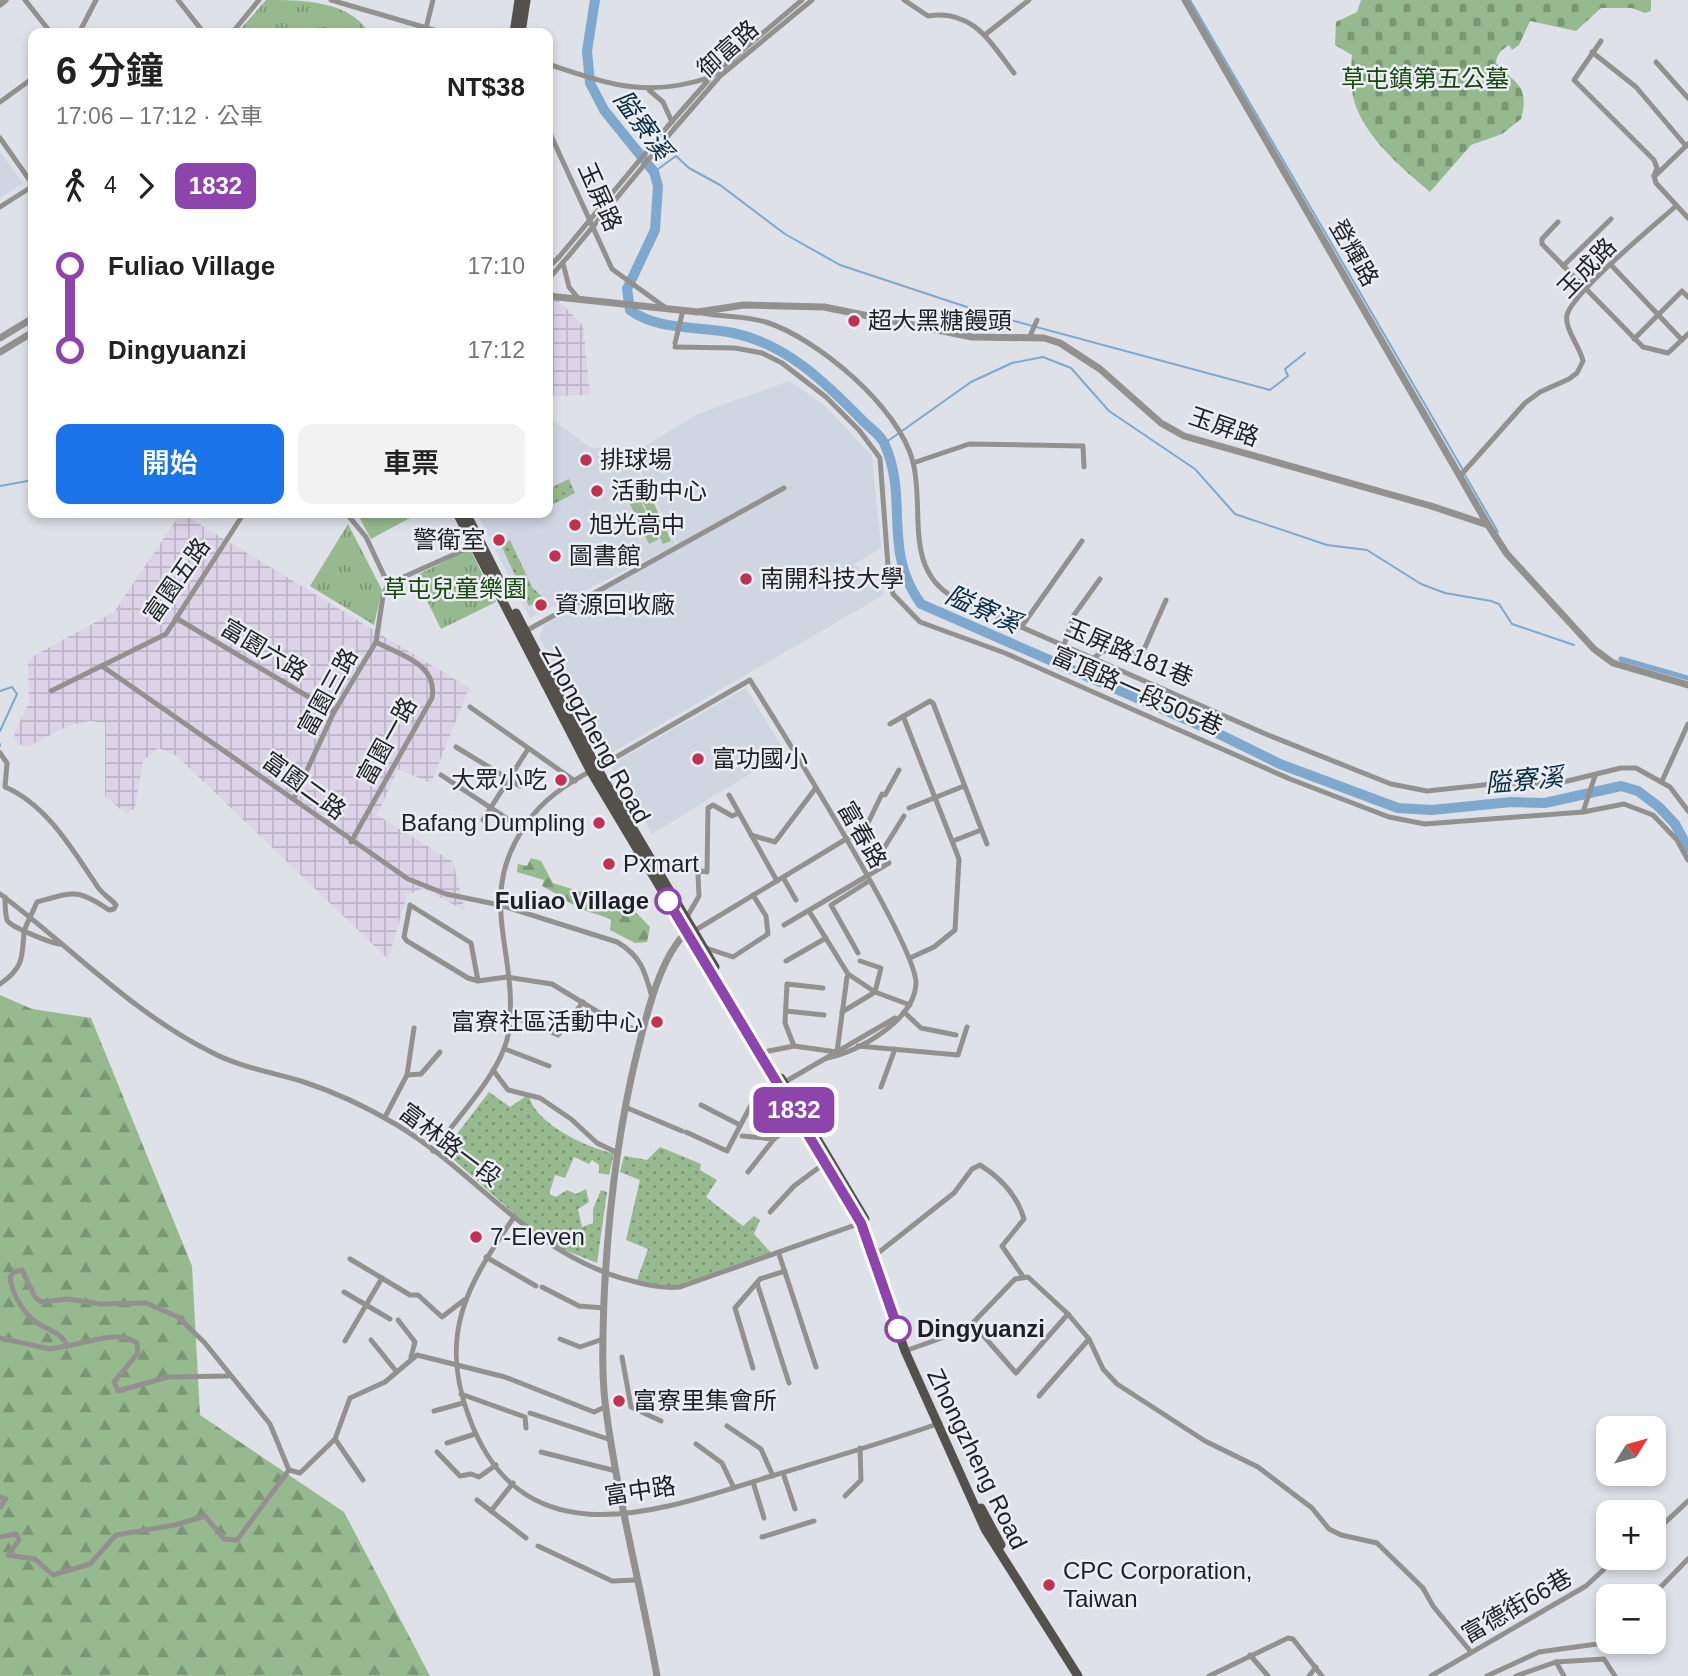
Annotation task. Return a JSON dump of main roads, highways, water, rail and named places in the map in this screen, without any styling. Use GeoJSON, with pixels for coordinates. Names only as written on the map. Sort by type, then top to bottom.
{"type":"FeatureCollection","features":[{"type":"Feature","properties":{"kind":"main road"},"geometry":{"type":"LineString","coordinates":[[515,28],[519,0]]}},
{"type":"Feature","properties":{"kind":"main road"},"geometry":{"type":"LineString","coordinates":[[522,28],[526,0]]}},
{"type":"Feature","properties":{"kind":"main road","name":"Zhongzheng Road"},"geometry":{"type":"LineString","coordinates":[[460,518],[477,544]]}},
{"type":"Feature","properties":{"kind":"main road","name":"Zhongzheng Road"},"geometry":{"type":"LineString","coordinates":[[468,518],[477,544],[521,634],[594,770],[863,1222],[878,1252],[908,1351]]}},
{"type":"Feature","properties":{"kind":"main road","name":"Zhongzheng Road"},"geometry":{"type":"LineString","coordinates":[[594,770],[687,917],[691,932],[703,947],[763,1053]]}},
{"type":"Feature","properties":{"kind":"main road","name":"Zhongzheng Road"},"geometry":{"type":"LineString","coordinates":[[782,1085],[825,1163],[863,1222],[908,1351],[985,1530],[1078,1676]]}},
{"type":"Feature","properties":{"kind":"main road","name":"Zhongzheng Road"},"geometry":{"type":"LineString","coordinates":[[938,1424],[999,1541],[1085,1676]]}},
{"type":"Feature","properties":{"kind":"waterway","name":"隘寮溪"},"geometry":{"type":"LineString","coordinates":[[595,0],[587,51],[590,83],[604,110],[654,172],[658,186],[655,230],[627,289],[630,310],[641,317],[666,325],[733,333],[771,346],[821,380],[879,436],[884,442],[892,465],[902,565],[921,604],[1217,733],[1280,764],[1398,808],[1432,810],[1511,802],[1545,803],[1621,786],[1638,791],[1659,807],[1675,824],[1688,848]]}},
{"type":"Feature","properties":{"kind":"waterway"},"geometry":{"type":"LineString","coordinates":[[1190,0],[1463,470]]}},
{"type":"Feature","properties":{"kind":"waterway"},"geometry":{"type":"LineString","coordinates":[[654,172],[676,156],[689,168],[720,185],[785,234],[840,265],[988,314],[1270,390],[1288,376],[1285,369],[1305,353]]}},
{"type":"Feature","properties":{"kind":"waterway"},"geometry":{"type":"LineString","coordinates":[[885,443],[971,382],[1012,363],[1043,357],[1071,368],[1109,411],[1195,469],[1235,514],[1327,545],[1367,550],[1421,584],[1445,593],[1499,604],[1512,624],[1574,645]]}},
{"type":"Feature","properties":{"kind":"waterway"},"geometry":{"type":"LineString","coordinates":[[1465,475],[1498,532]]}},
{"type":"Feature","properties":{"kind":"waterway"},"geometry":{"type":"LineString","coordinates":[[0,486],[28,481]]}},
{"type":"Feature","properties":{"kind":"waterway"},"geometry":{"type":"LineString","coordinates":[[1621,659],[1688,678]]}},
{"type":"Feature","properties":{"kind":"waterway"},"geometry":{"type":"LineString","coordinates":[[0,691],[12,687],[17,694],[0,731]]}},
{"type":"Feature","properties":{"kind":"place","name":"超大黑糖饅頭"},"geometry":{"type":"Point","coordinates":[854,321]}},
{"type":"Feature","properties":{"kind":"place","name":"排球場"},"geometry":{"type":"Point","coordinates":[586,460]}},
{"type":"Feature","properties":{"kind":"place","name":"活動中心"},"geometry":{"type":"Point","coordinates":[597,491]}},
{"type":"Feature","properties":{"kind":"place","name":"旭光高中"},"geometry":{"type":"Point","coordinates":[575,525]}},
{"type":"Feature","properties":{"kind":"place","name":"警衛室"},"geometry":{"type":"Point","coordinates":[499,540]}},
{"type":"Feature","properties":{"kind":"place","name":"圖書館"},"geometry":{"type":"Point","coordinates":[555,556]}},
{"type":"Feature","properties":{"kind":"place","name":"南開科技大學"},"geometry":{"type":"Point","coordinates":[746,579]}},
{"type":"Feature","properties":{"kind":"place","name":"資源回收廠"},"geometry":{"type":"Point","coordinates":[541,605]}},
{"type":"Feature","properties":{"kind":"place","name":"富功國小"},"geometry":{"type":"Point","coordinates":[698,759]}},
{"type":"Feature","properties":{"kind":"place","name":"大眾小吃"},"geometry":{"type":"Point","coordinates":[561,780]}},
{"type":"Feature","properties":{"kind":"place","name":"Bafang Dumpling"},"geometry":{"type":"Point","coordinates":[599,823]}},
{"type":"Feature","properties":{"kind":"place","name":"Pxmart"},"geometry":{"type":"Point","coordinates":[609,864]}},
{"type":"Feature","properties":{"kind":"place","name":"Fuliao Village"},"geometry":{"type":"Point","coordinates":[668,901]}},
{"type":"Feature","properties":{"kind":"place","name":"富寮社區活動中心"},"geometry":{"type":"Point","coordinates":[657,1022]}},
{"type":"Feature","properties":{"kind":"place","name":"7-Eleven"},"geometry":{"type":"Point","coordinates":[476,1237]}},
{"type":"Feature","properties":{"kind":"place","name":"Dingyuanzi"},"geometry":{"type":"Point","coordinates":[898,1329]}},
{"type":"Feature","properties":{"kind":"place","name":"富寮里集會所"},"geometry":{"type":"Point","coordinates":[619,1401]}},
{"type":"Feature","properties":{"kind":"place","name":"CPC Corporation, Taiwan"},"geometry":{"type":"Point","coordinates":[1049,1585]}},
{"type":"Feature","properties":{"kind":"park label","name":"草屯鎮第五公墓"},"geometry":{"type":"Point","coordinates":[1425,79]}},
{"type":"Feature","properties":{"kind":"park label","name":"草屯兒童樂園"},"geometry":{"type":"Point","coordinates":[455,589]}}]}
